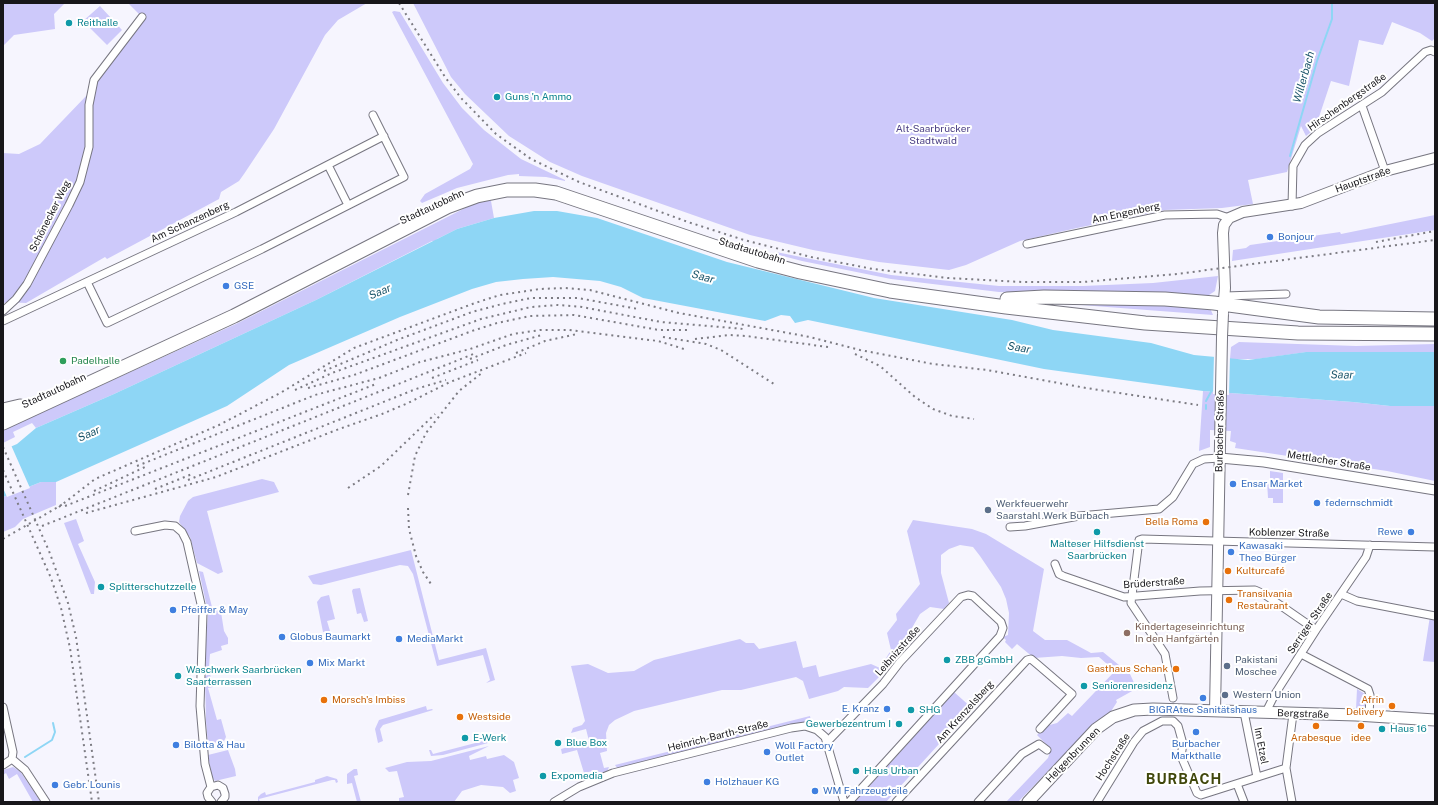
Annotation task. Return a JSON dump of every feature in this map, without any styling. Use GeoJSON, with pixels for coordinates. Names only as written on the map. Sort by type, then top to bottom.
{"type":"FeatureCollection","features":[{"type":"Feature","properties":{"kind":"highway","name":"Stadtautobahn"},"geometry":{"type":"LineString","coordinates":[[3,414],[258,294],[444,199],[474,188],[506,183],[546,184],[580,191],[718,241],[801,265],[891,283],[1007,303]]}},
{"type":"Feature","properties":{"kind":"highway","name":"Stadtautobahn"},"geometry":{"type":"LineString","coordinates":[[3,423],[234,316],[447,207],[476,196],[507,190],[545,191],[571,196],[716,248],[800,272],[890,290],[1007,303]]}},
{"type":"Feature","properties":{"kind":"highway"},"geometry":{"type":"LineString","coordinates":[[1007,303],[1044,297],[1199,301],[1320,317],[1435,319]]}},
{"type":"Feature","properties":{"kind":"highway"},"geometry":{"type":"LineString","coordinates":[[1007,303],[1238,322],[1360,326],[1435,326]]}},
{"type":"Feature","properties":{"kind":"highway"},"geometry":{"type":"LineString","coordinates":[[1007,303],[1055,319],[1119,328],[1222,337],[1356,342],[1432,339]]}},
{"type":"Feature","properties":{"kind":"highway"},"geometry":{"type":"LineString","coordinates":[[1007,303],[1138,322],[1238,330],[1360,334],[1432,339]]}},
{"type":"Feature","properties":{"kind":"highway"},"geometry":{"type":"LineString","coordinates":[[3,410],[20,406]]}},
{"type":"Feature","properties":{"kind":"main road","name":"Hauptstraße"},"geometry":{"type":"LineString","coordinates":[[1292,206],[1384,172],[1435,158]]}},
{"type":"Feature","properties":{"kind":"main road"},"geometry":{"type":"LineString","coordinates":[[1229,218],[1243,212],[1292,206]]}},
{"type":"Feature","properties":{"kind":"main road","name":"Burbacher Straße"},"geometry":{"type":"LineString","coordinates":[[1215,711],[1222,337],[1224,305],[1223,233],[1224,224],[1229,218]]}},
{"type":"Feature","properties":{"kind":"main road","name":"Bergstraße"},"geometry":{"type":"LineString","coordinates":[[1170,709],[1369,716],[1435,720]]}},
{"type":"Feature","properties":{"kind":"main road","name":"Helgenbrunnen"},"geometry":{"type":"LineString","coordinates":[[1028,802],[1096,729],[1109,720],[1134,710],[1170,709]]}},
{"type":"Feature","properties":{"kind":"street","name":"Schönecker Weg"},"geometry":{"type":"LineString","coordinates":[[3,311],[16,299],[27,284],[70,205],[80,182],[88,147],[89,104],[94,80],[142,17]]}},
{"type":"Feature","properties":{"kind":"street","name":"Hirschenbergstraße"},"geometry":{"type":"LineString","coordinates":[[1292,206],[1293,166],[1301,149],[1318,133],[1382,92],[1425,52],[1433,51]]}},
{"type":"Feature","properties":{"kind":"street"},"geometry":{"type":"LineString","coordinates":[[1362,106],[1384,172]]}},
{"type":"Feature","properties":{"kind":"street"},"geometry":{"type":"LineString","coordinates":[[87,282],[107,323],[255,252],[404,177],[373,115]]}},
{"type":"Feature","properties":{"kind":"street","name":"Am Schanzenberg"},"geometry":{"type":"LineString","coordinates":[[3,321],[236,212],[384,136]]}},
{"type":"Feature","properties":{"kind":"street"},"geometry":{"type":"LineString","coordinates":[[328,165],[348,205]]}},
{"type":"Feature","properties":{"kind":"street","name":"Am Engenberg"},"geometry":{"type":"LineString","coordinates":[[1027,244],[1166,215],[1217,214],[1229,218]]}},
{"type":"Feature","properties":{"kind":"street"},"geometry":{"type":"LineString","coordinates":[[1224,305],[1286,294]]}},
{"type":"Feature","properties":{"kind":"street"},"geometry":{"type":"LineString","coordinates":[[1010,527],[1025,526],[1079,516],[1159,509],[1173,497],[1194,464],[1204,459],[1220,458]]}},
{"type":"Feature","properties":{"kind":"street","name":"Mettlacher Straße"},"geometry":{"type":"LineString","coordinates":[[1220,458],[1264,462],[1435,490]]}},
{"type":"Feature","properties":{"kind":"street"},"geometry":{"type":"LineString","coordinates":[[135,531],[160,525],[175,526],[182,532],[187,542],[203,613],[200,706],[205,764],[211,786],[207,793],[212,802]]}},
{"type":"Feature","properties":{"kind":"street","name":"Koblenzer Straße"},"geometry":{"type":"LineString","coordinates":[[1132,596],[1139,540],[1142,539],[1435,547]]}},
{"type":"Feature","properties":{"kind":"street","name":"Serriger Straße"},"geometry":{"type":"LineString","coordinates":[[1266,712],[1275,694],[1316,630],[1366,557],[1370,545]]}},
{"type":"Feature","properties":{"kind":"street","name":"Brüderstraße"},"geometry":{"type":"LineString","coordinates":[[1055,564],[1059,574],[1118,596],[1217,590],[1251,590],[1260,592],[1316,630]]}},
{"type":"Feature","properties":{"kind":"street"},"geometry":{"type":"LineString","coordinates":[[1341,594],[1357,601],[1435,616]]}},
{"type":"Feature","properties":{"kind":"street","name":"Leibnizstraße"},"geometry":{"type":"LineString","coordinates":[[827,742],[883,684],[900,662],[958,599],[964,595],[973,596],[1001,622],[1003,628],[1002,634],[849,802]]}},
{"type":"Feature","properties":{"kind":"street"},"geometry":{"type":"LineString","coordinates":[[1132,596],[1133,607],[1165,654],[1173,698]]}},
{"type":"Feature","properties":{"kind":"street"},"geometry":{"type":"LineString","coordinates":[[1301,654],[1368,689],[1370,695],[1369,716]]}},
{"type":"Feature","properties":{"kind":"street","name":"Am Krenzelsberg"},"geometry":{"type":"LineString","coordinates":[[896,802],[1027,660],[1031,660],[1037,664],[1072,694],[1040,729]]}},
{"type":"Feature","properties":{"kind":"street"},"geometry":{"type":"LineString","coordinates":[[3,707],[13,752],[12,759],[3,765]]}},
{"type":"Feature","properties":{"kind":"street","name":"Im Etzel"},"geometry":{"type":"LineString","coordinates":[[1244,712],[1258,777],[1286,768]]}},
{"type":"Feature","properties":{"kind":"street"},"geometry":{"type":"LineString","coordinates":[[1292,714],[1286,768],[1292,802]]}},
{"type":"Feature","properties":{"kind":"street","name":"Hochstraße"},"geometry":{"type":"LineString","coordinates":[[1097,802],[1124,757],[1143,731],[1162,721],[1173,721],[1178,726],[1182,739],[1181,756],[1197,793],[1201,795],[1237,784]]}},
{"type":"Feature","properties":{"kind":"street","name":"Heinrich-Barth-Straße"},"geometry":{"type":"LineString","coordinates":[[554,802],[579,787],[613,773],[798,726],[806,726],[817,730],[825,737],[844,802]]}},
{"type":"Feature","properties":{"kind":"street"},"geometry":{"type":"LineString","coordinates":[[978,802],[1022,754],[1039,744],[1047,750]]}},
{"type":"Feature","properties":{"kind":"street"},"geometry":{"type":"LineString","coordinates":[[12,759],[25,770],[46,802]]}},
{"type":"Feature","properties":{"kind":"street"},"geometry":{"type":"LineString","coordinates":[[1244,802],[1237,784],[1258,777]]}},
{"type":"Feature","properties":{"kind":"street"},"geometry":{"type":"LineString","coordinates":[[211,786],[218,785],[225,790],[225,797],[221,802]]}},
{"type":"Feature","properties":{"kind":"green space"},"geometry":{"type":"Polygon","coordinates":[[[3,3],[65,3],[54,14],[55,29],[14,35],[3,46],[3,3]]]}},
{"type":"Feature","properties":{"kind":"green space"},"geometry":{"type":"Polygon","coordinates":[[[128,3],[367,3],[338,20],[325,35],[274,129],[239,181],[221,192],[219,199],[107,259],[105,257],[26,303],[6,302],[3,304],[3,153],[19,154],[40,144],[88,94],[142,17],[128,3]]]}},
{"type":"Feature","properties":{"kind":"green space","name":"Alt-Saarbrücker Stadtwald"},"geometry":{"type":"Polygon","coordinates":[[[413,3],[1435,3],[1435,38],[1432,41],[1420,33],[1392,22],[1383,45],[1359,40],[1349,86],[1331,81],[1315,129],[1306,136],[1301,126],[1287,172],[1248,180],[1253,204],[1222,208],[1165,210],[1077,228],[1020,241],[966,265],[949,270],[879,262],[813,250],[750,235],[582,176],[550,162],[509,136],[465,94],[451,77],[413,3]]]}},
{"type":"Feature","properties":{"kind":"green space"},"geometry":{"type":"Polygon","coordinates":[[[100,6],[122,30],[107,45],[83,21],[100,6]]]}},
{"type":"Feature","properties":{"kind":"green space"},"geometry":{"type":"Polygon","coordinates":[[[392,12],[400,12],[443,83],[462,108],[484,130],[521,159],[565,181],[546,177],[519,176],[519,174],[508,175],[457,188],[422,203],[420,201],[425,194],[470,169],[473,164],[392,12]]]}},
{"type":"Feature","properties":{"kind":"green space"},"geometry":{"type":"Polygon","coordinates":[[[488,200],[491,201],[494,218],[457,229],[437,239],[435,242],[432,241],[316,300],[114,394],[36,428],[32,423],[13,432],[15,437],[3,443],[3,430],[238,323],[473,204],[488,200]]]}},
{"type":"Feature","properties":{"kind":"green space"},"geometry":{"type":"Polygon","coordinates":[[[1435,215],[1435,230],[1232,261],[1233,250],[1246,248],[1250,245],[1340,232],[1341,234],[1435,215]]]}},
{"type":"Feature","properties":{"kind":"green space"},"geometry":{"type":"Polygon","coordinates":[[[776,252],[891,275],[999,286],[1083,286],[1153,283],[1218,276],[1215,291],[1206,297],[999,292],[891,279],[802,261],[775,254],[776,252]]]}},
{"type":"Feature","properties":{"kind":"green space"},"geometry":{"type":"Polygon","coordinates":[[[1081,302],[1116,302],[1210,308],[1213,315],[1081,305],[1081,302]]]}},
{"type":"Feature","properties":{"kind":"green space"},"geometry":{"type":"Polygon","coordinates":[[[1239,342],[1356,346],[1435,344],[1435,352],[1307,352],[1257,359],[1230,359],[1231,347],[1239,342]]]}},
{"type":"Feature","properties":{"kind":"green space"},"geometry":{"type":"Polygon","coordinates":[[[1203,391],[1390,406],[1435,406],[1435,481],[1387,471],[1235,448],[1236,443],[1230,441],[1231,431],[1210,430],[1210,447],[1199,451],[1203,391]]]}},
{"type":"Feature","properties":{"kind":"green space"},"geometry":{"type":"Polygon","coordinates":[[[1270,471],[1283,473],[1283,503],[1273,503],[1273,498],[1268,498],[1267,481],[1270,481],[1270,471]]]}},
{"type":"Feature","properties":{"kind":"green space"},"geometry":{"type":"Polygon","coordinates":[[[262,479],[274,482],[279,492],[207,511],[223,572],[218,574],[197,563],[190,537],[179,522],[180,516],[188,501],[193,497],[262,479]]]}},
{"type":"Feature","properties":{"kind":"green space"},"geometry":{"type":"Polygon","coordinates":[[[41,482],[56,482],[56,505],[23,519],[15,527],[3,532],[3,497],[41,482]]]}},
{"type":"Feature","properties":{"kind":"green space"},"geometry":{"type":"Polygon","coordinates":[[[76,519],[84,541],[78,544],[95,582],[94,594],[91,594],[64,523],[76,519]]]}},
{"type":"Feature","properties":{"kind":"green space"},"geometry":{"type":"Polygon","coordinates":[[[913,520],[972,529],[986,534],[1044,569],[1033,631],[1045,640],[1067,640],[1091,653],[1103,652],[1130,674],[1136,687],[1134,690],[1116,700],[1117,702],[1108,716],[1083,735],[1018,802],[1006,802],[1048,758],[1051,749],[1037,735],[1046,726],[1057,723],[1068,713],[1072,716],[1115,671],[1099,657],[1081,658],[1062,656],[1034,658],[1017,644],[1012,649],[1005,642],[1006,640],[1003,637],[1008,635],[1009,613],[1006,599],[1001,587],[973,547],[960,545],[949,549],[941,555],[941,573],[949,603],[944,609],[930,607],[920,614],[880,676],[868,688],[844,687],[838,691],[809,699],[803,681],[796,677],[741,690],[722,690],[634,711],[615,720],[609,725],[606,733],[607,751],[600,753],[604,768],[609,767],[607,772],[599,775],[597,770],[584,773],[577,750],[562,754],[561,749],[589,741],[586,729],[571,733],[573,728],[582,725],[585,721],[571,666],[588,664],[608,673],[634,671],[654,660],[740,639],[746,643],[754,643],[759,649],[796,641],[803,668],[816,665],[819,677],[871,664],[880,668],[891,650],[887,633],[897,620],[896,614],[920,584],[907,531],[913,520]]]}},
{"type":"Feature","properties":{"kind":"green space"},"geometry":{"type":"Polygon","coordinates":[[[411,550],[439,660],[486,648],[495,680],[486,683],[490,680],[483,655],[437,666],[413,574],[408,566],[400,565],[321,585],[313,584],[308,576],[411,550]]]}},
{"type":"Feature","properties":{"kind":"green space"},"geometry":{"type":"Polygon","coordinates":[[[199,571],[203,572],[212,607],[221,612],[224,631],[228,638],[228,644],[221,646],[222,650],[210,654],[209,667],[204,667],[208,612],[199,571]]]}},
{"type":"Feature","properties":{"kind":"green space"},"geometry":{"type":"Polygon","coordinates":[[[360,588],[368,621],[364,622],[361,613],[357,614],[352,591],[353,589],[360,588]]]}},
{"type":"Feature","properties":{"kind":"green space"},"geometry":{"type":"Polygon","coordinates":[[[329,595],[335,619],[327,621],[330,631],[323,632],[317,602],[321,597],[329,595]]]}},
{"type":"Feature","properties":{"kind":"green space"},"geometry":{"type":"Polygon","coordinates":[[[1430,616],[1435,616],[1435,662],[1423,661],[1430,616]]]}},
{"type":"Feature","properties":{"kind":"green space"},"geometry":{"type":"Polygon","coordinates":[[[210,674],[213,687],[208,688],[217,720],[221,719],[226,737],[224,741],[208,744],[205,676],[210,674]]]}},
{"type":"Feature","properties":{"kind":"green space"},"geometry":{"type":"Polygon","coordinates":[[[1357,689],[1365,694],[1365,709],[1356,709],[1357,689]]]}},
{"type":"Feature","properties":{"kind":"green space"},"geometry":{"type":"Polygon","coordinates":[[[954,692],[972,708],[886,802],[857,802],[856,801],[954,692]]]}},
{"type":"Feature","properties":{"kind":"green space"},"geometry":{"type":"Polygon","coordinates":[[[426,706],[427,710],[433,710],[383,725],[380,729],[383,741],[378,743],[375,729],[379,720],[426,706]]]}},
{"type":"Feature","properties":{"kind":"green space"},"geometry":{"type":"Polygon","coordinates":[[[810,716],[811,721],[809,722],[795,724],[618,769],[615,765],[810,716]]]}},
{"type":"Feature","properties":{"kind":"green space"},"geometry":{"type":"Polygon","coordinates":[[[487,740],[488,743],[443,755],[431,756],[429,750],[431,750],[433,754],[487,740]]]}},
{"type":"Feature","properties":{"kind":"green space"},"geometry":{"type":"Polygon","coordinates":[[[489,746],[469,756],[470,760],[486,756],[487,759],[504,755],[514,762],[519,778],[513,780],[516,791],[510,793],[503,787],[481,785],[462,791],[454,802],[399,802],[399,798],[404,797],[397,771],[389,772],[385,768],[407,762],[431,761],[489,746]]]}},
{"type":"Feature","properties":{"kind":"green space"},"geometry":{"type":"Polygon","coordinates":[[[228,750],[236,776],[215,781],[212,777],[208,755],[228,750]]]}},
{"type":"Feature","properties":{"kind":"green space"},"geometry":{"type":"Polygon","coordinates":[[[13,767],[20,771],[41,802],[33,802],[17,774],[9,779],[6,773],[3,775],[3,770],[13,767]]]}},
{"type":"Feature","properties":{"kind":"green space"},"geometry":{"type":"Polygon","coordinates":[[[354,769],[357,769],[358,775],[354,776],[361,802],[357,802],[352,783],[347,784],[347,774],[354,769]]]}},
{"type":"Feature","properties":{"kind":"green space"},"geometry":{"type":"Polygon","coordinates":[[[327,776],[337,779],[338,782],[336,783],[335,780],[332,780],[259,799],[260,802],[258,802],[258,797],[265,792],[266,795],[315,782],[315,780],[327,776]]]}},
{"type":"Feature","properties":{"kind":"water","name":"Saar"},"geometry":{"type":"Polygon","coordinates":[[[534,211],[557,211],[597,218],[727,262],[874,298],[1012,320],[1053,330],[1151,343],[1194,355],[1248,360],[1306,352],[1435,352],[1435,406],[1390,406],[1203,391],[1044,369],[808,320],[795,323],[790,316],[781,315],[765,321],[643,298],[621,287],[600,281],[553,277],[496,282],[472,289],[400,317],[289,365],[227,406],[56,482],[41,482],[3,497],[3,450],[17,444],[36,428],[114,394],[316,300],[457,229],[494,218],[534,211]]]}},
{"type":"Feature","properties":{"kind":"pier"},"geometry":{"type":"Polygon","coordinates":[[[1214,355],[1230,357],[1229,395],[1213,394],[1214,355]]]}},
{"type":"Feature","properties":{"kind":"pier"},"geometry":{"type":"Polygon","coordinates":[[[11,445],[30,488],[7,497],[3,488],[3,448],[11,445]]]}},
{"type":"Feature","properties":{"kind":"waterway","name":"Willerbach"},"geometry":{"type":"LineString","coordinates":[[1290,156],[1317,61],[1332,19],[1332,3]]}},
{"type":"Feature","properties":{"kind":"waterway","name":"BURBACH"},"geometry":{"type":"LineString","coordinates":[[1206,401],[1212,390]]}},
{"type":"Feature","properties":{"kind":"waterway"},"geometry":{"type":"LineString","coordinates":[[25,757],[52,740],[55,732],[53,723]]}},
{"type":"Feature","properties":{"kind":"railway"},"geometry":{"type":"LineString","coordinates":[[399,3],[445,77],[461,98],[496,134],[531,159],[579,182],[688,222],[744,240],[811,257],[873,269],[948,278],[1022,282],[1083,282],[1177,274],[1435,240]]}},
{"type":"Feature","properties":{"kind":"railway"},"geometry":{"type":"LineString","coordinates":[[1376,242],[1435,231]]}},
{"type":"Feature","properties":{"kind":"railway"},"geometry":{"type":"LineString","coordinates":[[59,507],[95,479],[219,425],[282,392],[354,348],[500,295],[540,289],[565,288],[590,290],[679,313],[810,337],[860,350],[933,364],[987,370],[1086,388],[1198,405]]}},
{"type":"Feature","properties":{"kind":"railway"},"geometry":{"type":"LineString","coordinates":[[324,371],[397,340],[472,312],[531,298],[578,298],[638,309]]}},
{"type":"Feature","properties":{"kind":"railway"},"geometry":{"type":"LineString","coordinates":[[295,390],[332,373],[481,319],[531,307],[558,305],[582,307],[661,322],[744,329]]}},
{"type":"Feature","properties":{"kind":"railway"},"geometry":{"type":"LineString","coordinates":[[308,388],[354,375],[472,331],[497,323],[530,316],[574,315],[659,330],[689,330]]}},
{"type":"Feature","properties":{"kind":"railway"},"geometry":{"type":"LineString","coordinates":[[137,466],[315,395],[379,378],[420,362],[470,349],[513,334],[540,330],[569,330],[658,341],[684,349]]}},
{"type":"Feature","properties":{"kind":"railway"},"geometry":{"type":"LineString","coordinates":[[516,353],[545,341],[577,334]]}},
{"type":"Feature","properties":{"kind":"railway"},"geometry":{"type":"LineString","coordinates":[[470,359],[506,345],[542,335]]}},
{"type":"Feature","properties":{"kind":"railway"},"geometry":{"type":"LineString","coordinates":[[695,339],[730,335],[828,347]]}},
{"type":"Feature","properties":{"kind":"railway"},"geometry":{"type":"LineString","coordinates":[[663,337],[706,344],[721,350],[774,384]]}},
{"type":"Feature","properties":{"kind":"railway"},"geometry":{"type":"LineString","coordinates":[[42,526],[476,353]]}},
{"type":"Feature","properties":{"kind":"railway"},"geometry":{"type":"LineString","coordinates":[[86,513],[216,477],[339,429],[382,414],[450,382],[526,353]]}},
{"type":"Feature","properties":{"kind":"railway"},"geometry":{"type":"LineString","coordinates":[[855,354],[880,366],[915,397],[933,409],[952,416],[974,419]]}},
{"type":"Feature","properties":{"kind":"railway"},"geometry":{"type":"LineString","coordinates":[[432,378],[478,360]]}},
{"type":"Feature","properties":{"kind":"railway"},"geometry":{"type":"LineString","coordinates":[[408,495],[415,456],[426,433],[459,391],[483,372]]}},
{"type":"Feature","properties":{"kind":"railway"},"geometry":{"type":"LineString","coordinates":[[188,480],[416,389],[446,380]]}},
{"type":"Feature","properties":{"kind":"railway"},"geometry":{"type":"LineString","coordinates":[[65,506],[376,384]]}},
{"type":"Feature","properties":{"kind":"railway"},"geometry":{"type":"LineString","coordinates":[[348,488],[381,466],[435,414]]}},
{"type":"Feature","properties":{"kind":"railway"},"geometry":{"type":"LineString","coordinates":[[3,447],[49,551],[68,603],[76,637],[99,802]]}},
{"type":"Feature","properties":{"kind":"railway"},"geometry":{"type":"LineString","coordinates":[[94,491],[145,467]]}},
{"type":"Feature","properties":{"kind":"railway"},"geometry":{"type":"LineString","coordinates":[[3,470],[51,578],[61,608],[70,648],[92,802]]}},
{"type":"Feature","properties":{"kind":"railway"},"geometry":{"type":"LineString","coordinates":[[155,489],[192,474]]}},
{"type":"Feature","properties":{"kind":"railway"},"geometry":{"type":"LineString","coordinates":[[3,539],[63,504]]}},
{"type":"Feature","properties":{"kind":"railway"},"geometry":{"type":"LineString","coordinates":[[408,508],[409,529],[416,556],[423,572],[431,584]]}},
{"type":"Feature","properties":{"kind":"place","name":"Reithalle"},"geometry":{"type":"Point","coordinates":[69,23]}},
{"type":"Feature","properties":{"kind":"place","name":"Guns 'n Ammo"},"geometry":{"type":"Point","coordinates":[497,97]}},
{"type":"Feature","properties":{"kind":"place","name":"Bonjour"},"geometry":{"type":"Point","coordinates":[1270,237]}},
{"type":"Feature","properties":{"kind":"place","name":"GSE"},"geometry":{"type":"Point","coordinates":[226,286]}},
{"type":"Feature","properties":{"kind":"place","name":"Padelhalle"},"geometry":{"type":"Point","coordinates":[63,361]}},
{"type":"Feature","properties":{"kind":"place","name":"Ensar Market"},"geometry":{"type":"Point","coordinates":[1233,484]}},
{"type":"Feature","properties":{"kind":"place","name":"federnschmidt"},"geometry":{"type":"Point","coordinates":[1317,503]}},
{"type":"Feature","properties":{"kind":"place","name":"Werkfeuerwehr Saarstahl Werk Burbach"},"geometry":{"type":"Point","coordinates":[988,510]}},
{"type":"Feature","properties":{"kind":"place","name":"Bella Roma"},"geometry":{"type":"Point","coordinates":[1206,522]}},
{"type":"Feature","properties":{"kind":"place","name":"Malteser Hilfsdienst Saarbrücken"},"geometry":{"type":"Point","coordinates":[1097,532]}},
{"type":"Feature","properties":{"kind":"place","name":"Rewe"},"geometry":{"type":"Point","coordinates":[1411,532]}},
{"type":"Feature","properties":{"kind":"place","name":"Kawasaki Theo Bürger"},"geometry":{"type":"Point","coordinates":[1231,552]}},
{"type":"Feature","properties":{"kind":"place","name":"Kulturcafé"},"geometry":{"type":"Point","coordinates":[1228,571]}},
{"type":"Feature","properties":{"kind":"place","name":"Splitterschutzzelle"},"geometry":{"type":"Point","coordinates":[101,587]}},
{"type":"Feature","properties":{"kind":"place","name":"Transilvania Restaurant"},"geometry":{"type":"Point","coordinates":[1229,600]}},
{"type":"Feature","properties":{"kind":"place","name":"Pfeiffer & May"},"geometry":{"type":"Point","coordinates":[173,610]}},
{"type":"Feature","properties":{"kind":"place","name":"Kindertageseinrichtung In den Hanfgärten"},"geometry":{"type":"Point","coordinates":[1127,633]}},
{"type":"Feature","properties":{"kind":"place","name":"Globus Baumarkt"},"geometry":{"type":"Point","coordinates":[282,637]}},
{"type":"Feature","properties":{"kind":"place","name":"MediaMarkt"},"geometry":{"type":"Point","coordinates":[399,639]}},
{"type":"Feature","properties":{"kind":"place","name":"ZBB gGmbH"},"geometry":{"type":"Point","coordinates":[947,660]}},
{"type":"Feature","properties":{"kind":"place","name":"Mix Markt"},"geometry":{"type":"Point","coordinates":[310,663]}},
{"type":"Feature","properties":{"kind":"place","name":"Pakistani Moschee"},"geometry":{"type":"Point","coordinates":[1227,666]}},
{"type":"Feature","properties":{"kind":"place","name":"Gasthaus Schank"},"geometry":{"type":"Point","coordinates":[1176,669]}},
{"type":"Feature","properties":{"kind":"place","name":"Waschwerk Saarbrücken Saarterrassen"},"geometry":{"type":"Point","coordinates":[178,676]}},
{"type":"Feature","properties":{"kind":"place","name":"Seniorenresidenz"},"geometry":{"type":"Point","coordinates":[1084,686]}},
{"type":"Feature","properties":{"kind":"place","name":"Western Union"},"geometry":{"type":"Point","coordinates":[1225,695]}},
{"type":"Feature","properties":{"kind":"place","name":"BIGRAtec Sanitätshaus"},"geometry":{"type":"Point","coordinates":[1203,698]}},
{"type":"Feature","properties":{"kind":"place","name":"Morsch's Imbiss"},"geometry":{"type":"Point","coordinates":[324,700]}},
{"type":"Feature","properties":{"kind":"place","name":"Afrin Delivery"},"geometry":{"type":"Point","coordinates":[1392,706]}},
{"type":"Feature","properties":{"kind":"place","name":"E. Kranz"},"geometry":{"type":"Point","coordinates":[887,709]}},
{"type":"Feature","properties":{"kind":"place","name":"SHG"},"geometry":{"type":"Point","coordinates":[911,710]}},
{"type":"Feature","properties":{"kind":"place","name":"Westside"},"geometry":{"type":"Point","coordinates":[460,717]}},
{"type":"Feature","properties":{"kind":"place","name":"Gewerbezentrum I"},"geometry":{"type":"Point","coordinates":[899,724]}},
{"type":"Feature","properties":{"kind":"place","name":"Arabesque"},"geometry":{"type":"Point","coordinates":[1316,726]}},
{"type":"Feature","properties":{"kind":"place","name":"idee"},"geometry":{"type":"Point","coordinates":[1361,726]}},
{"type":"Feature","properties":{"kind":"place","name":"Haus 16"},"geometry":{"type":"Point","coordinates":[1382,729]}},
{"type":"Feature","properties":{"kind":"place","name":"Burbacher Markthalle"},"geometry":{"type":"Point","coordinates":[1196,732]}},
{"type":"Feature","properties":{"kind":"place","name":"E-Werk"},"geometry":{"type":"Point","coordinates":[465,738]}},
{"type":"Feature","properties":{"kind":"place","name":"Blue Box"},"geometry":{"type":"Point","coordinates":[558,743]}},
{"type":"Feature","properties":{"kind":"place","name":"Bilotta & Hau"},"geometry":{"type":"Point","coordinates":[176,745]}},
{"type":"Feature","properties":{"kind":"place","name":"Woll Factory Outlet"},"geometry":{"type":"Point","coordinates":[767,752]}},
{"type":"Feature","properties":{"kind":"place","name":"Haus Urban"},"geometry":{"type":"Point","coordinates":[856,771]}},
{"type":"Feature","properties":{"kind":"place","name":"Expomedia"},"geometry":{"type":"Point","coordinates":[543,776]}},
{"type":"Feature","properties":{"kind":"place","name":"Holzhauer KG"},"geometry":{"type":"Point","coordinates":[707,782]}},
{"type":"Feature","properties":{"kind":"place","name":"Gebr. Lounis"},"geometry":{"type":"Point","coordinates":[55,785]}},
{"type":"Feature","properties":{"kind":"place","name":"WM Fahrzeugteile"},"geometry":{"type":"Point","coordinates":[815,791]}},
{"type":"Feature","properties":{"kind":"district","name":"BURBACH"},"geometry":{"type":"Point","coordinates":[1184,780]}}]}
